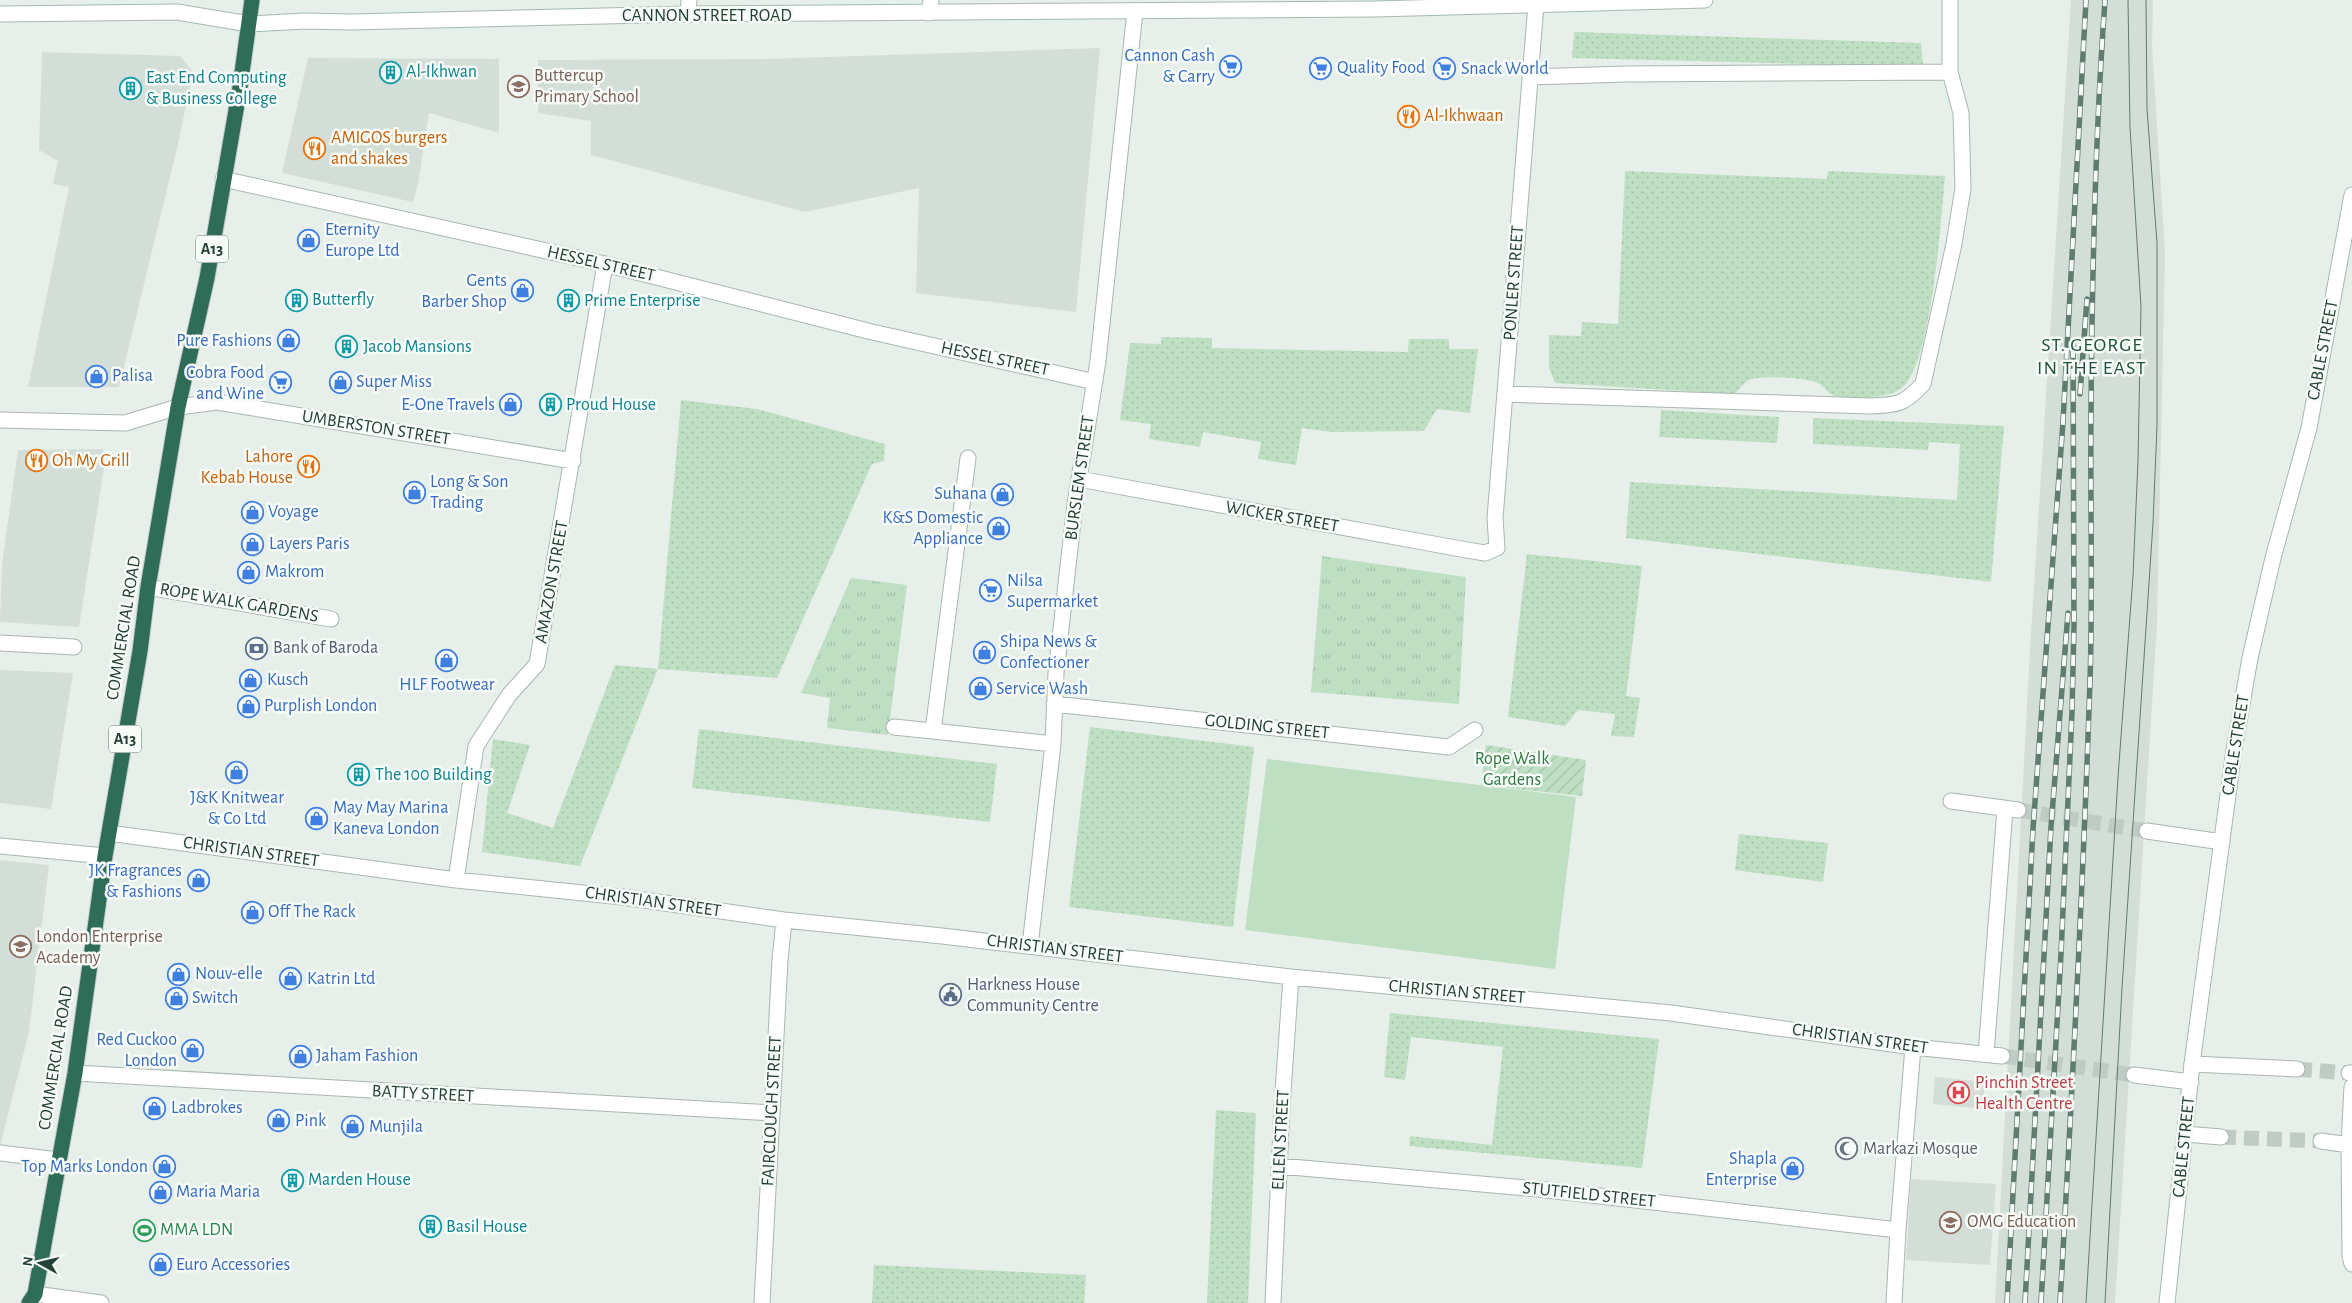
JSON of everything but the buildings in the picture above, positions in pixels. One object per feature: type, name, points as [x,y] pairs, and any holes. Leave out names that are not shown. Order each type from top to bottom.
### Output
[{"type":"highway","name":"COMMERCIAL ROAD","points":[[34,1300],[75,1073],[105,856],[140,651],[148,587],[178,407],[207,278],[240,87],[252,0]]},
{"type":"street","name":"CANNON STREET ROAD","points":[[0,14],[177,12],[248,24],[305,21],[350,22],[689,7],[930,7],[1136,11],[1330,4],[1536,4],[1705,0]]},
{"type":"street","points":[[1505,394],[1871,406],[1893,406],[1909,400],[1923,384],[1954,244],[1963,188],[1962,113],[1950,72],[1950,0]]},
{"type":"street","name":"PONLER STREET","points":[[1485,553],[1497,548],[1495,518],[1536,4]]},
{"type":"street","name":"BURSLEM STREET","points":[[1030,946],[1052,744],[1054,704],[1072,524],[1095,382],[1136,11]]},
{"type":"street","points":[[1530,77],[1625,74],[1950,72]]},
{"type":"street","name":"HESSEL STREET","points":[[223,179],[605,264],[872,332],[1095,382]]},
{"type":"street","name":"CABLE STREET","points":[[2167,1303],[2192,1064],[2234,750],[2250,658],[2273,558],[2309,428],[2352,199]]},
{"type":"street","name":"AMAZON STREET","points":[[456,880],[476,746],[509,694],[537,664],[605,264]]},
{"type":"street","name":"UMBERSTON STREET","points":[[0,420],[125,423],[178,407],[217,402],[573,461]]},
{"type":"street","points":[[933,731],[968,458]]},
{"type":"street","name":"WICKER STREET","points":[[1079,479],[1485,553]]},
{"type":"street","name":"ROPE WALK GARDENS","points":[[148,587],[331,619]]},
{"type":"street","points":[[0,643],[74,648]]},
{"type":"street","name":"GOLDING STREET","points":[[1054,704],[1449,747],[1475,730]]},
{"type":"street","points":[[894,727],[1052,744]]},
{"type":"street","points":[[1951,801],[2011,809],[1986,1054]]},
{"type":"street","points":[[2147,831],[2222,842]]},
{"type":"street","name":"CHRISTIAN STREET","points":[[109,833],[456,880],[622,896],[784,920],[1030,946],[1291,977],[1670,1013],[1913,1047],[2002,1056]]},
{"type":"street","points":[[0,846],[105,856]]},
{"type":"street","name":"FAIRCLOUGH STREET","points":[[762,1303],[784,920]]},
{"type":"street","name":"ELLEN STREET","points":[[1273,1303],[1291,977]]},
{"type":"street","points":[[1894,1303],[1913,1047]]},
{"type":"street","points":[[2192,1064],[2297,1069]]},
{"type":"street","name":"BATTY STREET","points":[[75,1073],[772,1113]]},
{"type":"street","points":[[2134,1075],[2191,1082]]},
{"type":"street","points":[[2351,1078],[2349,1144],[2350,1256],[2352,1264]]},
{"type":"street","points":[[2185,1134],[2221,1137]]},
{"type":"street","points":[[2322,1142],[2349,1144]]},
{"type":"street","points":[[0,1153],[58,1160]]},
{"type":"street","name":"STUTFIELD STREET","points":[[1280,1166],[1538,1189],[1898,1230]]},
{"type":"street","points":[[34,1300],[101,1303]]},
{"type":"shaded area","points":[[2071,0],[2153,0],[2152,45],[2165,253],[2157,623],[2115,1303],[1995,1303],[2030,650]]},
{"type":"shaded area","points":[[1100,48],[1076,312],[916,293],[919,188],[805,212],[591,155],[591,121],[538,113],[538,60],[767,59]]},
{"type":"shaded area","points":[[42,52],[180,56],[193,72],[178,144],[119,387],[28,387],[69,187],[53,184],[58,161],[39,150]]},
{"type":"shaded area","points":[[308,58],[499,59],[499,133],[429,113],[418,184],[413,202],[282,173]]},
{"type":"shaded area","points":[[102,449],[106,455],[79,627],[0,622],[2,564],[18,450]]},
{"type":"shaded area","points":[[0,670],[73,673],[51,809],[0,803]]},
{"type":"shaded area","name":"London Enterprise Academy","points":[[0,860],[49,865],[29,1032],[0,1146]]},
{"type":"shaded area","name":"Pinchin Street Health Centre","points":[[1935,1077],[1985,1082],[1983,1109],[1933,1104]]},
{"type":"shaded area","name":"OMG Education","points":[[1911,1179],[1996,1184],[1990,1265],[1906,1260]]},
{"type":"green space","points":[[1574,32],[1921,43],[1923,67],[1572,58]]},
{"type":"green space","points":[[1625,171],[1827,179],[1828,171],[1945,176],[1938,255],[1928,321],[1921,350],[1912,373],[1902,388],[1896,392],[1880,396],[1851,398],[1833,395],[1818,383],[1793,378],[1752,379],[1747,381],[1734,394],[1555,383],[1549,367],[1549,335],[1581,336],[1582,322],[1618,324]]},
{"type":"green space","points":[[1161,337],[1212,338],[1212,348],[1408,352],[1409,339],[1449,339],[1449,349],[1478,349],[1470,413],[1437,409],[1424,431],[1331,432],[1302,428],[1296,465],[1258,459],[1261,442],[1203,432],[1200,447],[1149,439],[1151,424],[1120,420],[1130,343],[1161,344]]},
{"type":"green space","points":[[681,400],[757,409],[885,444],[884,461],[872,464],[777,678],[658,669]]},
{"type":"green space","points":[[1661,410],[1779,417],[1777,443],[1659,437]]},
{"type":"green space","points":[[1813,418],[2004,426],[1991,582],[1626,538],[1630,482],[1957,500],[1960,444],[1929,442],[1928,450],[1813,444]]},
{"type":"green space","points":[[1527,554],[1642,566],[1626,696],[1640,698],[1634,737],[1611,736],[1615,714],[1578,710],[1565,726],[1508,717]]},
{"type":"green space","points":[[1322,556],[1466,577],[1459,704],[1311,692]]},
{"type":"green space","points":[[851,578],[907,585],[888,735],[827,728],[830,698],[801,693]]},
{"type":"green space","points":[[615,665],[658,669],[580,866],[482,852],[493,739],[530,745],[507,813],[553,828]]},
{"type":"green space","points":[[1090,727],[1254,747],[1233,927],[1069,907]]},
{"type":"green space","points":[[699,729],[997,764],[990,822],[692,788]]},
{"type":"green space","name":"Rope Walk Gardens","points":[[1486,745],[1586,760],[1582,796],[1481,785]]},
{"type":"green space","points":[[1267,759],[1576,797],[1555,969],[1245,930]]},
{"type":"green space","points":[[1739,834],[1828,843],[1823,882],[1735,870]]},
{"type":"green space","points":[[1390,1013],[1659,1039],[1642,1168],[1409,1146],[1410,1136],[1492,1145],[1503,1047],[1411,1037],[1405,1080],[1384,1077]]},
{"type":"green space","points":[[1216,1110],[1256,1113],[1248,1303],[1207,1303]]},
{"type":"green space","points":[[874,1265],[1086,1275],[1084,1303],[872,1303]]},
{"type":"tunnel","points":[[2018,810],[2147,831]]},
{"type":"tunnel","points":[[2002,1056],[2134,1075]]},
{"type":"tunnel","points":[[2297,1069],[2349,1073]]},
{"type":"tunnel","points":[[2221,1137],[2321,1141]]},
{"type":"tram line","points":[[2086,1303],[2118,777],[2133,576],[2138,460],[2141,307],[2130,127],[2128,0]]},
{"type":"tram line","points":[[2105,1303],[2122,988],[2153,523],[2157,426],[2157,243],[2147,109],[2146,0]]},
{"type":"railway","points":[[2007,1303],[2033,829],[2063,422],[2086,0]]},
{"type":"railway","points":[[2060,1303],[2077,992],[2090,681],[2093,258],[2096,154],[2105,0]]},
{"type":"railway","points":[[2080,394],[2087,299]]},
{"type":"railway","points":[[2041,1303],[2061,954],[2072,712],[2074,625],[2073,346]]},
{"type":"railway","points":[[2025,1303],[2051,827],[2068,613]]},
{"type":"place","name":"Cannon Cash & Carry","points":[[1231,66]]},
{"type":"place","name":"Quality Food","points":[[1321,68]]},
{"type":"place","name":"Snack World","points":[[1445,69]]},
{"type":"place","name":"Al-Ikhwan","points":[[390,72]]},
{"type":"place","name":"Buttercup Primary School","points":[[518,86]]},
{"type":"place","name":"East End Computing & Business College","points":[[130,88]]},
{"type":"place","name":"Al-Ikhwaan","points":[[1408,116]]},
{"type":"place","name":"AMIGOS burgers and shakes","points":[[315,148]]},
{"type":"place","name":"Eternity Europe Ltd","points":[[309,240]]},
{"type":"place","name":"Gents Barber Shop","points":[[523,291]]},
{"type":"place","name":"Butterfly","points":[[296,300]]},
{"type":"place","name":"Prime Enterprise","points":[[568,301]]},
{"type":"place","name":"Pure Fashions","points":[[288,341]]},
{"type":"place","name":"Jacob Mansions","points":[[347,347]]},
{"type":"place","name":"Palisa","points":[[96,376]]},
{"type":"place","name":"Super Miss","points":[[340,382]]},
{"type":"place","name":"Cobra Food and Wine","points":[[280,383]]},
{"type":"place","name":"E-One Travels","points":[[511,405]]},
{"type":"place","name":"Proud House","points":[[550,405]]},
{"type":"place","name":"Oh My Grill","points":[[36,461]]},
{"type":"place","name":"Lahore Kebab House","points":[[309,467]]},
{"type":"place","name":"Long & Son Trading","points":[[414,492]]},
{"type":"place","name":"Suhana","points":[[1003,494]]},
{"type":"place","name":"Voyage","points":[[252,512]]},
{"type":"place","name":"K&S Domestic Appliance","points":[[999,528]]},
{"type":"place","name":"Layers Paris","points":[[253,544]]},
{"type":"place","name":"Makrom","points":[[249,572]]},
{"type":"place","name":"Nilsa Supermarket","points":[[991,591]]},
{"type":"place","name":"Bank of Baroda","points":[[257,648]]},
{"type":"place","name":"Shipa News & Confectioner","points":[[984,652]]},
{"type":"place","name":"HLF Footwear","points":[[447,660]]},
{"type":"place","name":"Kusch","points":[[251,680]]},
{"type":"place","name":"Service Wash","points":[[980,689]]},
{"type":"place","name":"Purplish London","points":[[248,706]]},
{"type":"place","name":"J&K Knitwear & Co Ltd","points":[[237,773]]},
{"type":"place","name":"The 100 Building","points":[[359,775]]},
{"type":"place","name":"May May Marina Kaneva London","points":[[317,818]]},
{"type":"place","name":"JK Fragrances & Fashions","points":[[198,881]]},
{"type":"place","name":"Off The Rack","points":[[252,912]]},
{"type":"place","name":"London Enterprise Academy","points":[[20,947]]},
{"type":"place","name":"Nouv-elle","points":[[179,974]]},
{"type":"place","name":"Katrin Ltd","points":[[291,979]]},
{"type":"place","name":"Harkness House Community Centre","points":[[951,995]]},
{"type":"place","name":"Switch","points":[[176,998]]},
{"type":"place","name":"Red Cuckoo London","points":[[193,1050]]},
{"type":"place","name":"Jaham Fashion","points":[[300,1056]]},
{"type":"place","name":"Pinchin Street Health Centre","points":[[1959,1093]]},
{"type":"place","name":"Ladbrokes","points":[[155,1108]]},
{"type":"place","name":"Pink","points":[[279,1121]]},
{"type":"place","name":"Munjila","points":[[353,1127]]},
{"type":"place","name":"Markazi Mosque","points":[[1847,1149]]},
{"type":"place","name":"Top Marks London","points":[[164,1167]]},
{"type":"place","name":"Shapla Enterprise","points":[[1793,1169]]},
{"type":"place","name":"Marden House","points":[[292,1180]]},
{"type":"place","name":"Maria Maria","points":[[160,1192]]},
{"type":"place","name":"OMG Education","points":[[1951,1222]]},
{"type":"place","name":"Basil House","points":[[430,1227]]},
{"type":"place","name":"MMA LDN","points":[[144,1230]]},
{"type":"place","name":"Euro Accessories","points":[[160,1265]]},
{"type":"district","name":"ST. GEORGE IN THE EAST","points":[[2092,356]]}]
